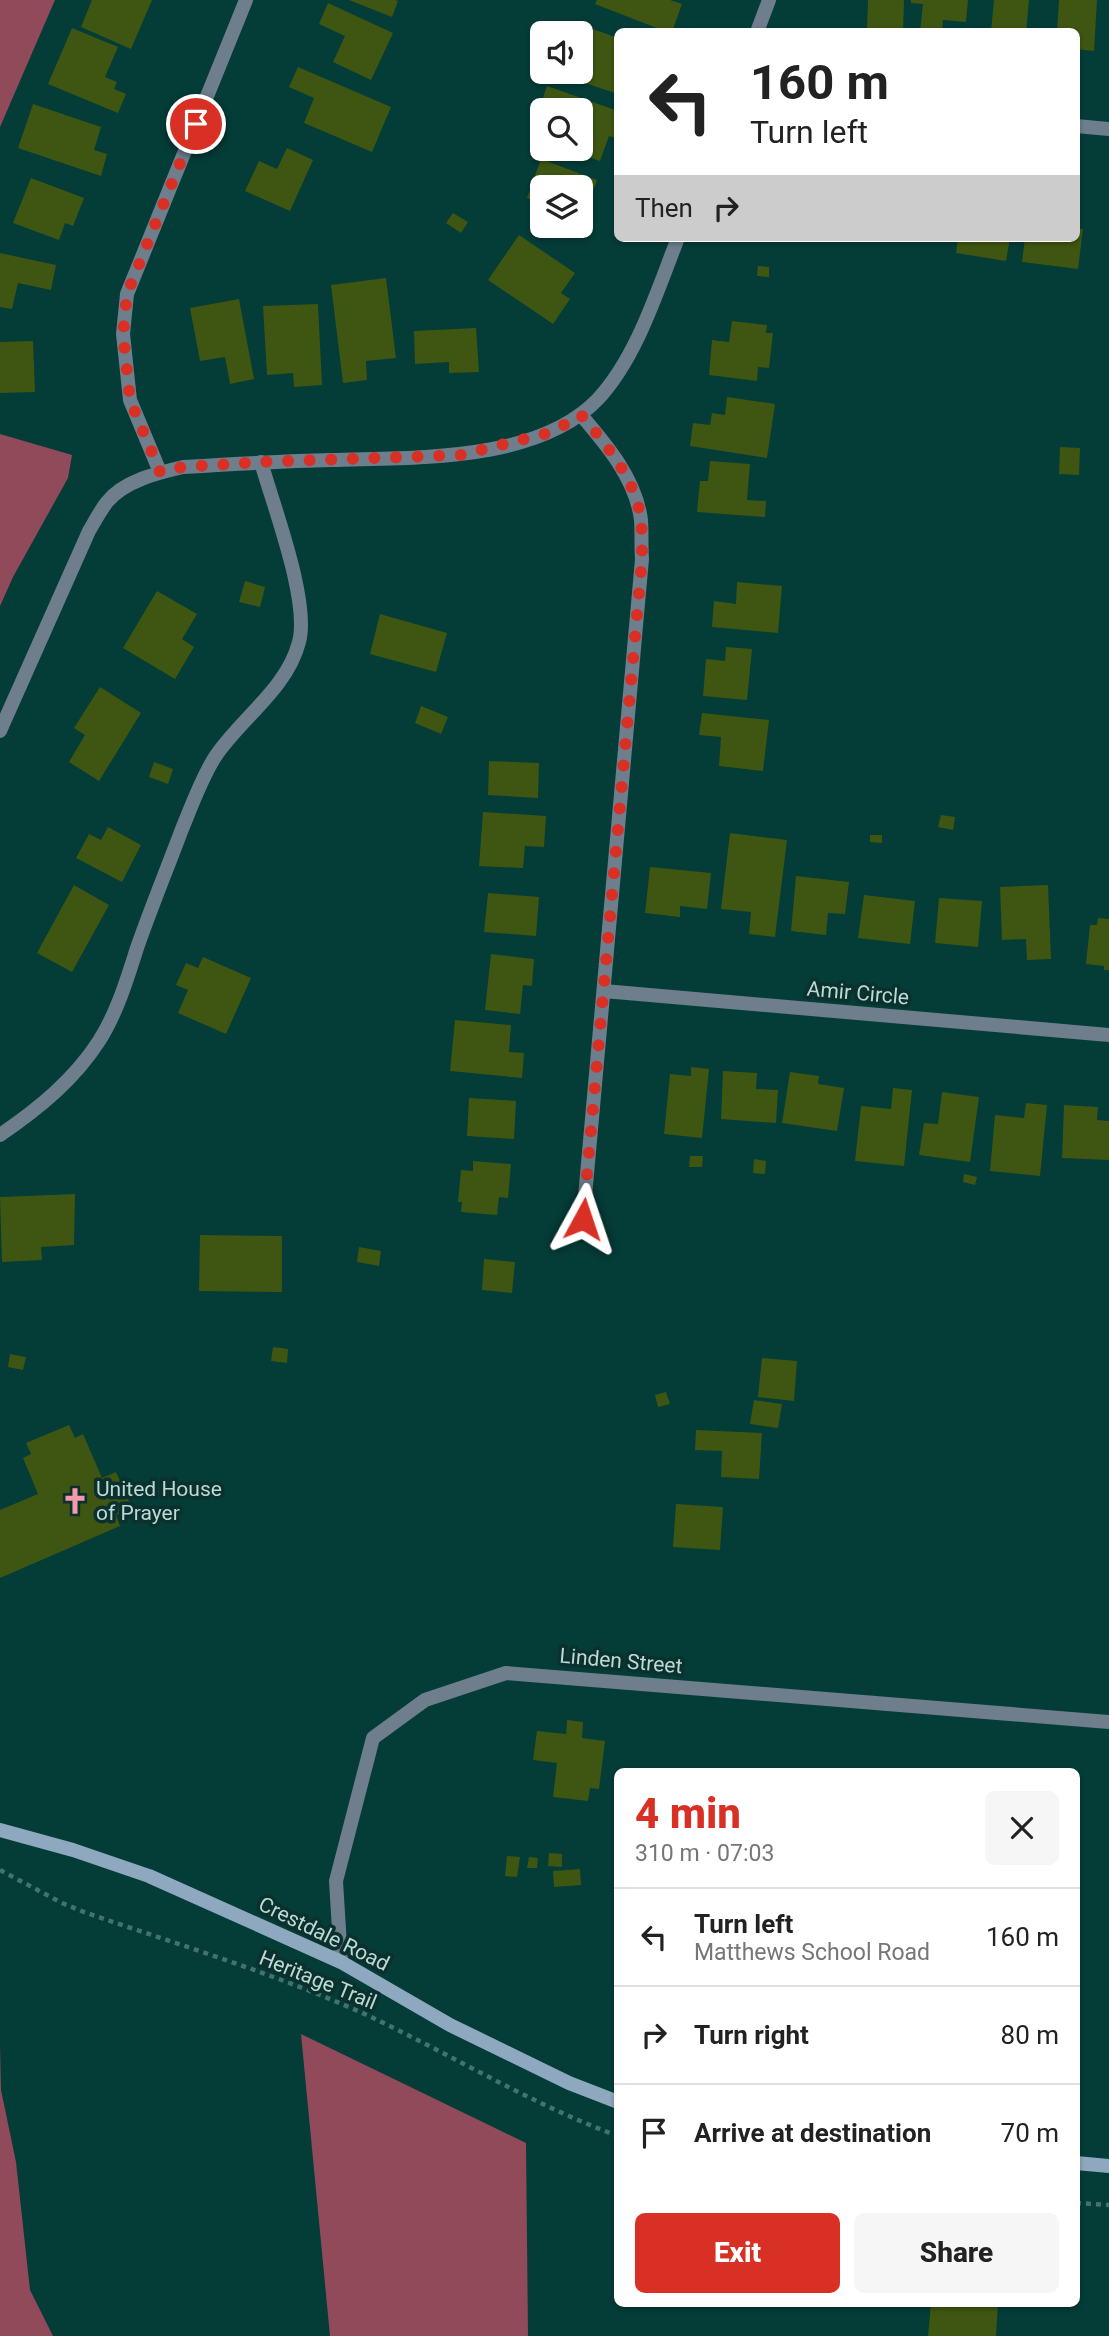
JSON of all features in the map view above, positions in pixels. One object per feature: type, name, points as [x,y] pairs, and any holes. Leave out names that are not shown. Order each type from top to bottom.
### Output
[{"type":"street","points":[[160,472],[130,400],[123,334],[127,294],[246,0]]},
{"type":"street","points":[[758,28],[769,0]]},
{"type":"street","points":[[1080,126],[1109,129]]},
{"type":"street","points":[[0,731],[89,531],[107,502],[119,490],[160,472],[183,467],[461,455],[552,432],[581,415],[599,398],[618,373],[649,312],[676,242]]},
{"type":"street","points":[[581,415],[606,444],[634,494],[641,518],[642,559],[583,1219]]},
{"type":"street","points":[[0,1135],[40,1107],[72,1076],[100,1040],[122,993],[150,909],[200,784],[215,757],[286,671],[299,642],[301,613],[296,586],[261,462]]},
{"type":"street","name":"Amir Circle","points":[[604,991],[1109,1035]]},
{"type":"street","name":"Linden Street","points":[[341,1962],[336,1881],[373,1738],[425,1700],[506,1673],[1109,1722]]},
{"type":"street","name":"Crestdale Road","points":[[0,1830],[73,1850],[149,1876],[341,1962],[450,2025],[569,2083],[614,2100]]},
{"type":"street","points":[[1080,2163],[1109,2166]]},
{"type":"path","name":"Heritage Trail","points":[[0,1870],[84,1912],[316,1993],[370,2017],[517,2092],[614,2134]]},
{"type":"path","points":[[1080,2203],[1109,2205]]},
{"type":"shaded area","points":[[0,0],[55,0],[0,127]]},
{"type":"shaded area","points":[[0,434],[72,455],[68,478],[13,577],[0,606]]},
{"type":"shaded area","points":[[301,2034],[526,2143],[528,2336],[330,2336]]},
{"type":"shaded area","points":[[0,2045],[1,2090],[16,2162],[30,2290],[53,2336],[0,2336]]},
{"type":"building","points":[[92,0],[152,0],[131,49],[81,27]]},
{"type":"building","points":[[349,0],[395,0],[398,1],[392,17]]},
{"type":"building","points":[[597,0],[670,0],[682,4],[673,28],[657,28],[595,4]]},
{"type":"building","points":[[868,0],[904,0],[903,28],[867,28]]},
{"type":"building","points":[[911,0],[968,0],[966,22],[943,20],[942,28],[920,28],[923,4],[911,3]]},
{"type":"building","points":[[994,0],[1029,0],[1026,28],[991,28]]},
{"type":"building","points":[[1059,0],[1097,0],[1094,51],[1080,49],[1080,28],[1057,28]]},
{"type":"building","points":[[328,3],[393,33],[371,80],[333,62],[345,36],[319,24]]},
{"type":"building","points":[[72,28],[118,47],[105,77],[117,82],[114,89],[126,94],[118,113],[48,84]]},
{"type":"building","points":[[593,29],[614,37],[614,93],[588,84],[593,84]]},
{"type":"building","points":[[298,67],[391,107],[372,152],[304,123],[314,98],[289,87]]},
{"type":"building","points":[[547,86],[581,98],[543,98]]},
{"type":"building","points":[[593,102],[614,110],[614,138],[609,136],[600,161],[593,159]]},
{"type":"building","points":[[33,104],[101,127],[94,150],[107,154],[101,176],[18,148]]},
{"type":"building","points":[[287,148],[313,160],[290,211],[245,191],[259,161],[277,169]]},
{"type":"building","points":[[540,161],[546,161],[584,175],[535,175]]},
{"type":"building","points":[[31,178],[84,198],[73,226],[65,223],[59,240],[13,223]]},
{"type":"building","points":[[453,213],[468,222],[461,233],[446,223]]},
{"type":"building","points":[[1080,229],[1083,229],[1078,269],[1022,262],[1024,242],[1080,242]]},
{"type":"building","points":[[519,235],[575,273],[561,293],[570,299],[553,324],[488,280]]},
{"type":"building","points":[[957,242],[1009,242],[1006,261],[956,253]]},
{"type":"building","points":[[0,253],[56,265],[51,290],[18,283],[12,309],[0,307]]},
{"type":"building","points":[[758,266],[769,267],[769,277],[757,276]]},
{"type":"building","points":[[386,278],[396,358],[366,361],[367,380],[343,383],[331,285]]},
{"type":"building","points":[[239,299],[254,379],[230,384],[225,357],[200,361],[190,308]]},
{"type":"building","points":[[318,304],[322,385],[294,387],[293,373],[267,375],[263,306]]},
{"type":"building","points":[[732,321],[767,325],[766,333],[773,333],[769,368],[758,367],[757,381],[709,375],[712,340],[729,342]]},
{"type":"building","points":[[476,328],[479,372],[449,373],[449,362],[415,364],[414,331]]},
{"type":"building","points":[[33,341],[35,392],[0,393],[0,342]]},
{"type":"building","points":[[727,397],[775,404],[767,458],[690,446],[693,423],[710,425],[712,413],[725,415]]},
{"type":"building","points":[[1060,447],[1080,448],[1079,475],[1059,474]]},
{"type":"building","points":[[710,461],[750,464],[747,500],[766,501],[765,517],[697,512],[700,481],[708,481]]},
{"type":"building","points":[[245,581],[265,587],[260,607],[239,602]]},
{"type":"building","points":[[737,582],[782,586],[778,633],[712,627],[714,601],[736,604]]},
{"type":"building","points":[[157,591],[197,614],[182,639],[194,647],[175,679],[123,648]]},
{"type":"building","points":[[380,614],[447,633],[436,672],[370,654]]},
{"type":"building","points":[[726,647],[752,649],[747,700],[703,696],[706,659],[725,661]]},
{"type":"building","points":[[100,687],[141,713],[99,781],[69,762],[85,735],[74,728]]},
{"type":"building","points":[[421,706],[448,717],[441,734],[415,723]]},
{"type":"building","points":[[702,713],[769,720],[763,771],[719,766],[721,737],[699,735]]},
{"type":"building","points":[[489,761],[539,763],[538,798],[488,795]]},
{"type":"building","points":[[154,762],[173,769],[168,784],[149,777]]},
{"type":"building","points":[[483,812],[546,816],[544,847],[525,846],[523,868],[479,866]]},
{"type":"building","points":[[941,815],[955,817],[953,830],[938,827]]},
{"type":"building","points":[[108,827],[141,845],[122,882],[76,858],[89,834],[101,840]]},
{"type":"building","points":[[730,833],[787,840],[775,937],[749,934],[751,912],[721,909]]},
{"type":"building","points":[[870,835],[882,835],[882,843],[870,842]]},
{"type":"building","points":[[650,867],[711,873],[707,909],[680,906],[680,917],[645,913]]},
{"type":"building","points":[[796,876],[849,882],[845,914],[828,913],[826,935],[791,931]]},
{"type":"building","points":[[74,885],[109,905],[72,972],[37,953]]},
{"type":"building","points":[[1048,885],[1051,959],[1027,960],[1026,939],[1002,940],[1000,887]]},
{"type":"building","points":[[488,893],[539,897],[536,936],[484,932]]},
{"type":"building","points":[[864,895],[915,901],[910,944],[858,938]]},
{"type":"building","points":[[939,898],[982,901],[978,947],[935,943]]},
{"type":"building","points":[[1098,918],[1109,919],[1109,970],[1104,970],[1104,966],[1086,964],[1090,925],[1097,925]]},
{"type":"building","points":[[491,954],[534,959],[532,986],[523,985],[520,1014],[485,1010]]},
{"type":"building","points":[[203,957],[251,978],[226,1034],[178,1013],[188,990],[176,985],[186,963],[198,968]]},
{"type":"building","points":[[455,1020],[511,1025],[509,1052],[524,1053],[522,1078],[450,1071]]},
{"type":"building","points":[[691,1067],[709,1069],[702,1138],[664,1134],[670,1074],[691,1076]]},
{"type":"building","points":[[723,1071],[757,1073],[756,1089],[778,1090],[776,1123],[721,1119]]},
{"type":"building","points":[[790,1072],[819,1076],[818,1084],[844,1088],[837,1131],[782,1123]]},
{"type":"building","points":[[893,1088],[912,1090],[904,1166],[855,1161],[861,1106],[891,1109]]},
{"type":"building","points":[[942,1092],[979,1097],[970,1162],[919,1155],[924,1123],[938,1124]]},
{"type":"building","points":[[469,1098],[516,1101],[514,1139],[467,1136]]},
{"type":"building","points":[[1026,1103],[1047,1105],[1040,1176],[990,1171],[995,1115],[1024,1118]]},
{"type":"building","points":[[1064,1105],[1098,1107],[1097,1120],[1109,1121],[1109,1160],[1062,1158]]},
{"type":"building","points":[[690,1156],[703,1156],[702,1167],[689,1167]]},
{"type":"building","points":[[754,1159],[766,1161],[765,1174],[753,1173]]},
{"type":"building","points":[[473,1161],[511,1164],[508,1198],[499,1197],[497,1215],[461,1212],[462,1202],[458,1202],[461,1170],[473,1171]]},
{"type":"building","points":[[964,1174],[977,1177],[975,1185],[963,1182]]},
{"type":"building","points":[[75,1194],[74,1245],[41,1247],[42,1260],[2,1262],[0,1197]]},
{"type":"building","points":[[200,1235],[282,1236],[282,1292],[199,1291]]},
{"type":"building","points":[[359,1247],[381,1251],[379,1266],[357,1262]]},
{"type":"building","points":[[484,1259],[515,1262],[512,1293],[482,1290]]},
{"type":"building","points":[[273,1347],[288,1349],[287,1363],[271,1361]]},
{"type":"building","points":[[10,1354],[26,1357],[23,1370],[8,1367]]},
{"type":"building","points":[[762,1358],[797,1361],[794,1401],[758,1397]]},
{"type":"building","points":[[666,1392],[670,1404],[658,1407],[655,1395]]},
{"type":"building","points":[[754,1400],[782,1404],[778,1428],[750,1424]]},
{"type":"building","name":"United House of Prayer","points":[[69,1425],[75,1438],[83,1434],[102,1478],[116,1472],[132,1508],[116,1515],[120,1526],[0,1578],[0,1510],[38,1494],[23,1458],[31,1454],[26,1443]]},
{"type":"building","points":[[696,1430],[762,1433],[759,1479],[721,1477],[722,1451],[695,1450]]},
{"type":"building","points":[[676,1504],[723,1507],[720,1550],[673,1547]]},
{"type":"building","points":[[567,1720],[583,1722],[582,1738],[605,1741],[599,1789],[590,1788],[588,1801],[553,1797],[557,1763],[533,1760],[537,1731],[566,1734]]},
{"type":"building","points":[[549,1853],[562,1854],[562,1867],[548,1866]]},
{"type":"building","points":[[507,1856],[520,1857],[517,1877],[505,1876]]},
{"type":"building","points":[[529,1857],[538,1858],[537,1868],[527,1868]]},
{"type":"building","points":[[580,1869],[581,1885],[554,1887],[553,1871]]},
{"type":"building","points":[[931,2307],[998,2307],[996,2336],[928,2336]]},
{"type":"place","name":"United House of Prayer","points":[[75,1501]]},
{"type":"route","points":[[196,124],[127,294],[123,334],[130,400],[160,472],[183,467],[261,462],[461,455],[552,432],[581,415],[606,444],[634,494],[641,518],[642,559],[583,1219]]}]
